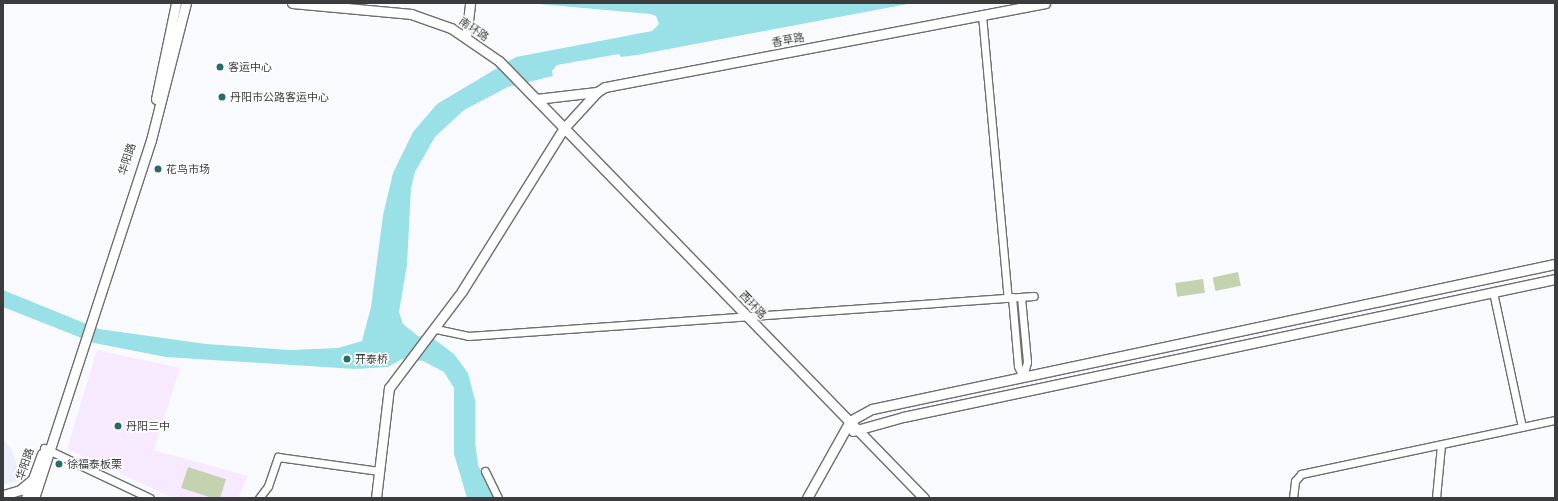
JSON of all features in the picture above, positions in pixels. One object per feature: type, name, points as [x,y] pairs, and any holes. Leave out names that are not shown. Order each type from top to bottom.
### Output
[{"type":"main road","name":"华阳路","points":[[34,498],[47,449],[82,348],[149,130],[176,3]]},
{"type":"main road","points":[[91,319],[151,140],[186,3]]},
{"type":"main road","name":"南环路","points":[[292,3],[411,14],[451,28],[499,61],[536,99]]},
{"type":"main road","name":"香草路","points":[[536,99],[597,92],[605,87],[1045,3]]},
{"type":"main road","points":[[466,37],[470,4]]},
{"type":"main road","points":[[376,498],[390,388],[436,329],[564,128],[597,92]]},
{"type":"main road","points":[[536,99],[564,128]]},
{"type":"main road","name":"西环路","points":[[564,128],[924,498]]},
{"type":"main road","points":[[808,498],[850,421],[872,409],[1555,264]]},
{"type":"main road","points":[[841,436],[858,429],[903,416],[1555,280]]},
{"type":"main road","points":[[1023,377],[1025,391]]},
{"type":"main road","name":"华阳路","points":[[26,498],[47,449]]},
{"type":"main road","points":[[3,495],[20,490],[33,479]]},
{"type":"street","points":[[982,15],[1010,297],[1018,366],[1023,377]]},
{"type":"street","points":[[1493,292],[1522,427]]},
{"type":"street","points":[[436,329],[468,336],[746,315],[1034,296]]},
{"type":"street","points":[[1021,297],[1027,362],[1023,377]]},
{"type":"street","points":[[1293,498],[1295,481],[1301,474],[1555,420]]},
{"type":"street","points":[[1436,498],[1442,445]]},
{"type":"street","points":[[47,449],[150,498]]},
{"type":"street","points":[[258,498],[268,486],[278,457],[379,471]]},
{"type":"street","points":[[485,471],[498,498]]},
{"type":"shaded area","name":"丹阳三中","points":[[97,350],[180,368],[154,450],[248,476],[238,498],[173,498],[67,449]]},
{"type":"shaded area","points":[[3,439],[12,450],[22,480],[3,485]]},
{"type":"green space","points":[[1238,272],[1241,286],[1215,291],[1213,277]]},
{"type":"green space","points":[[1203,279],[1205,293],[1177,297],[1175,283]]},
{"type":"green space","points":[[188,467],[226,479],[220,498],[212,498],[181,488]]},
{"type":"water","points":[[528,3],[913,3],[637,55],[621,57],[619,54],[557,65],[552,71],[553,76],[508,87],[464,110],[435,137],[415,172],[411,188],[407,265],[399,312],[403,324],[418,336],[434,339],[454,354],[468,373],[475,400],[475,442],[478,465],[494,498],[467,498],[454,454],[454,388],[444,372],[423,361],[402,359],[388,367],[355,369],[166,357],[94,343],[3,307],[3,290],[99,329],[206,344],[290,350],[338,348],[362,341],[371,307],[383,215],[393,173],[413,132],[437,104],[516,57],[652,31],[659,24],[656,16],[650,14]]},
{"type":"place","name":"客运中心","points":[[220,67]]},
{"type":"place","name":"丹阳市公路客运中心","points":[[222,97]]},
{"type":"place","name":"花鸟市场","points":[[158,169]]},
{"type":"place","name":"开泰桥","points":[[347,359]]},
{"type":"place","name":"丹阳三中","points":[[118,426]]},
{"type":"place","name":"徐福泰板栗","points":[[59,464]]}]
